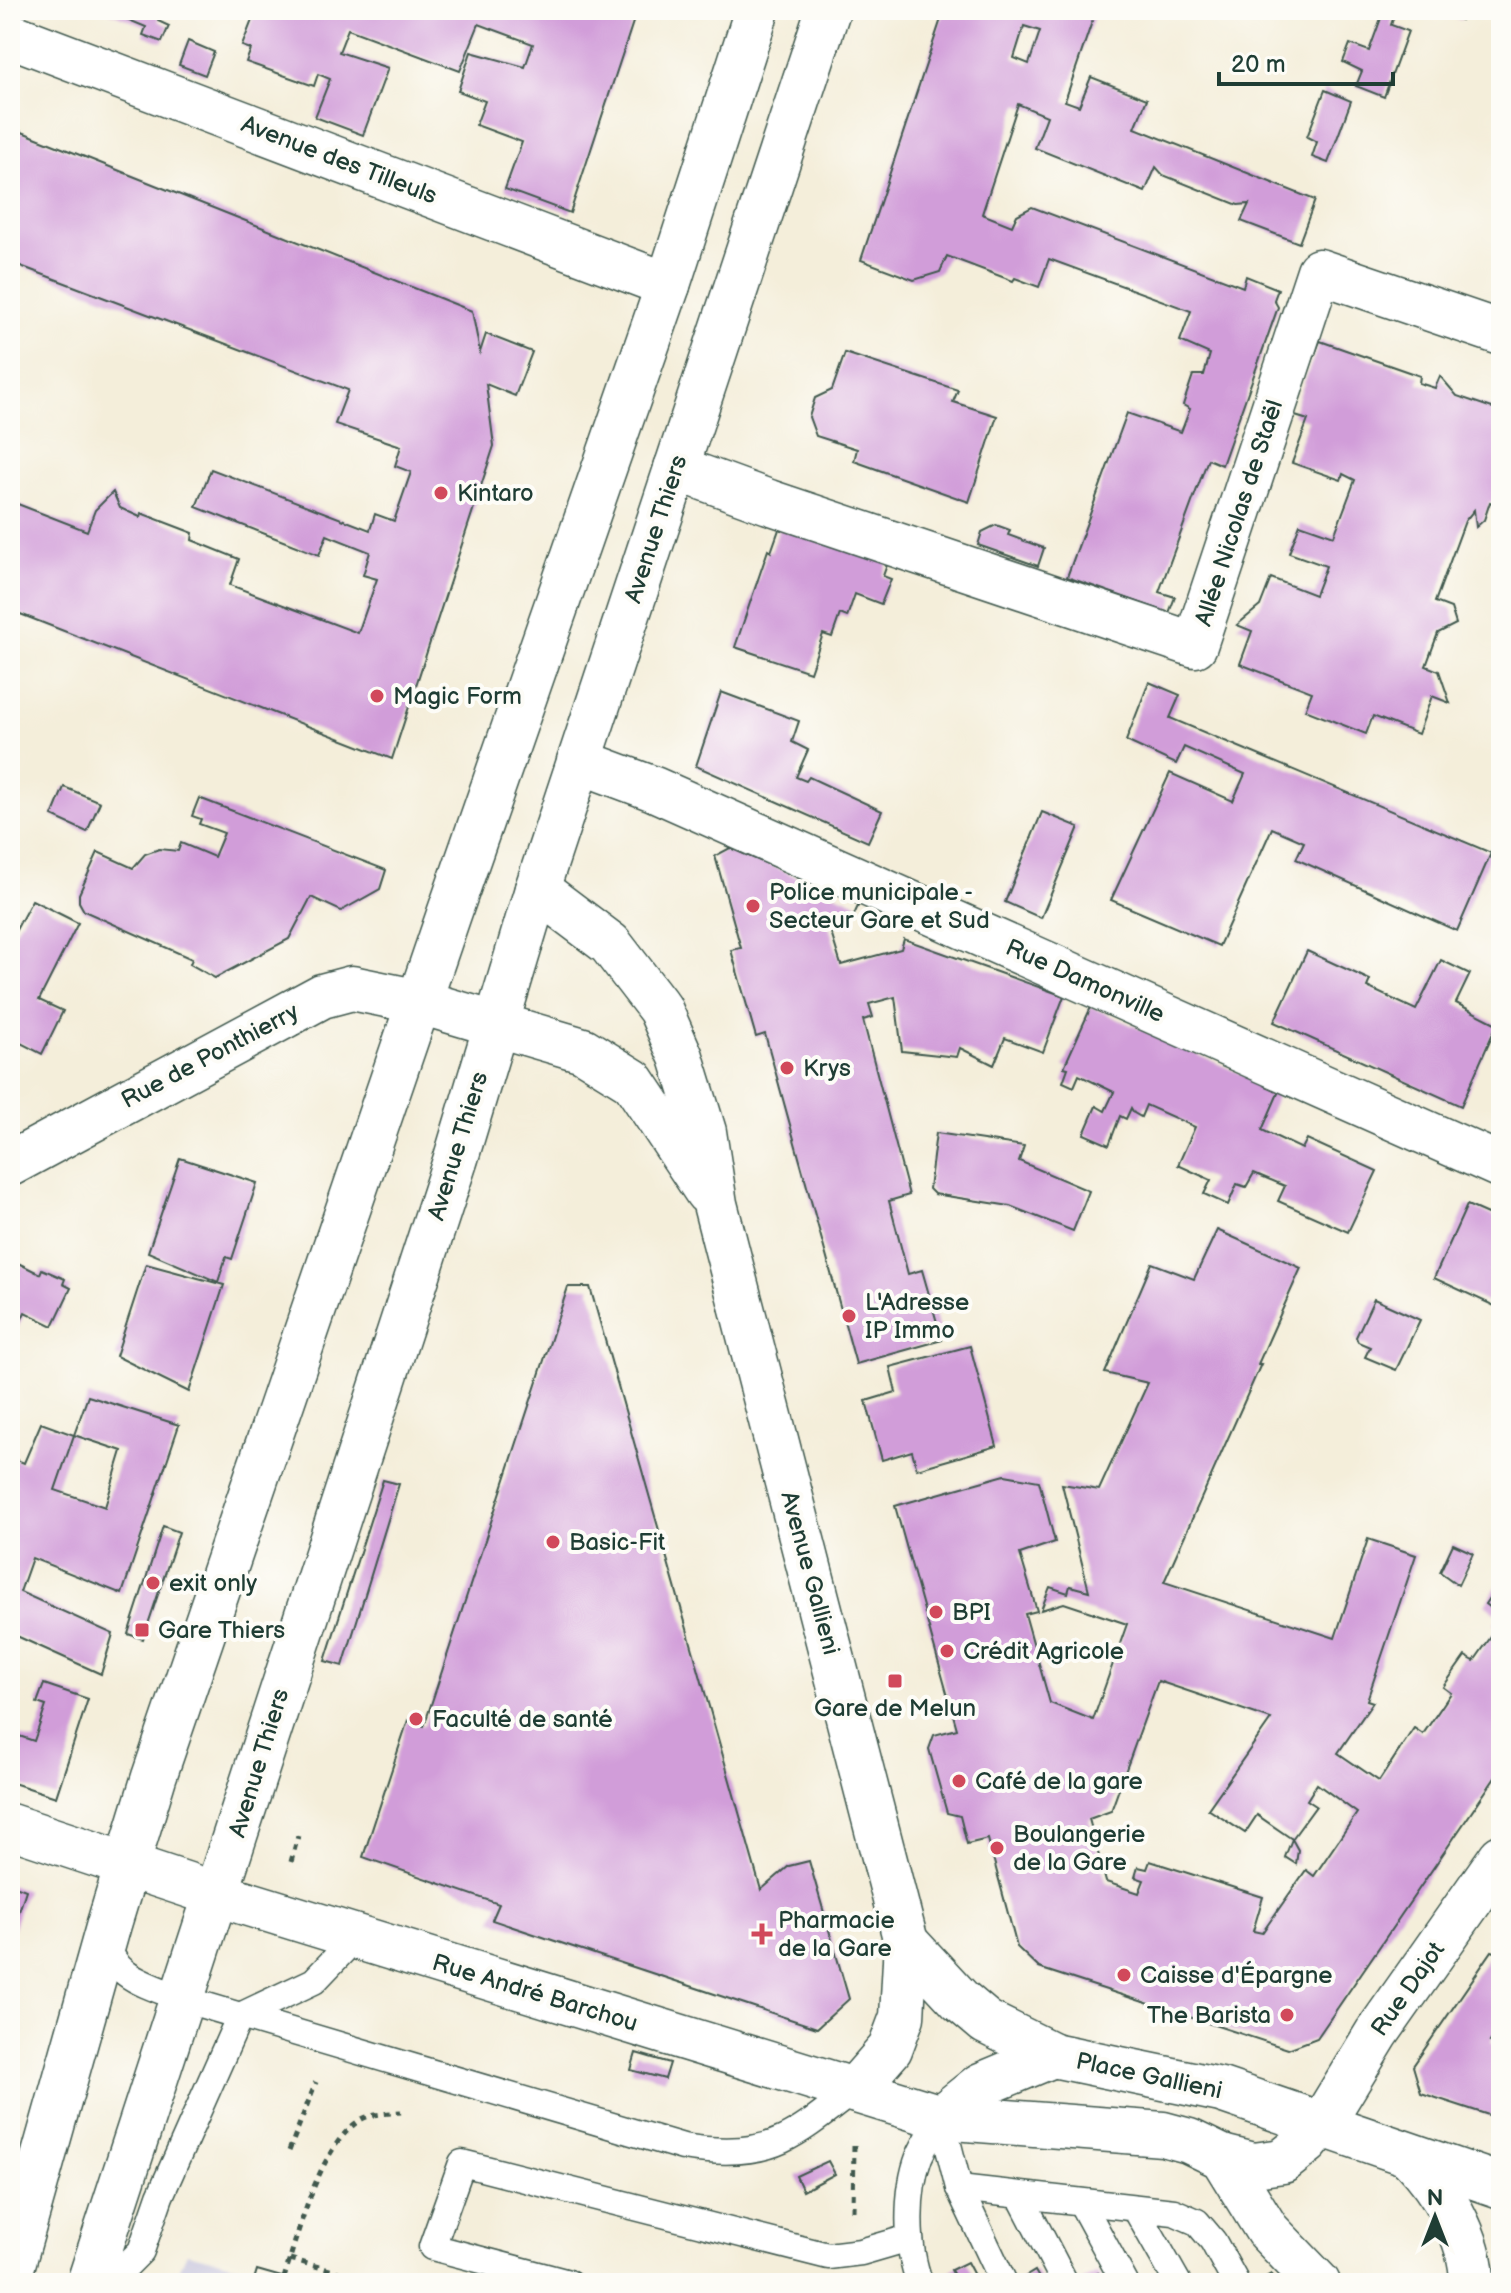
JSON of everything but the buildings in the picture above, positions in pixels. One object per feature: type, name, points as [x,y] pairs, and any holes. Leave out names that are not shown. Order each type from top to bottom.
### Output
[{"type":"street","points":[[10,2275],[154,1777],[668,285],[757,10]]},
{"type":"street","name":"Avenue Thiers","points":[[89,2283],[456,1158],[537,889],[828,10]]},
{"type":"street","name":"Avenue des Tilleuls","points":[[10,35],[668,285]]},
{"type":"street","name":"Allée Nicolas de Staël","points":[[676,468],[1195,645],[1319,271],[1501,333]]},
{"type":"street","name":"Rue Damonville","points":[[579,761],[654,789],[1501,1166]]},
{"type":"street","name":"Avenue Gallieni","points":[[537,889],[610,944],[660,1009],[681,1057],[704,1132],[715,1204],[906,1942],[902,2017],[890,2049],[854,2090]]},
{"type":"street","name":"Rue de Ponthierry","points":[[10,1164],[322,996],[352,988],[420,1002]]},
{"type":"street","name":"Avenue Gallieni","points":[[420,1002],[583,1050],[633,1081],[715,1204]]},
{"type":"street","points":[[633,1081],[660,1009]]},
{"type":"street","name":"Rue André Barchou","points":[[10,1826],[217,1894],[854,2090]]},
{"type":"street","name":"Rue Dajot","points":[[1321,2125],[1377,2033],[1501,1857]]},
{"type":"street","name":"Avenue Gallieni","points":[[906,1942],[960,2000],[986,2022],[1053,2055]]},
{"type":"street","name":"Place Gallieni","points":[[941,2117],[981,2085],[1053,2055],[1221,2090],[1501,2186]]},
{"type":"street","points":[[854,2090],[941,2117],[1163,2134],[1189,2141],[1222,2157],[1254,2165],[1283,2161],[1307,2142],[1321,2125]]},
{"type":"street","points":[[1410,2156],[1430,2176],[1458,2226],[1472,2271],[1472,2283]]},
{"type":"street","points":[[1222,2157],[1267,2230],[1318,2283]]},
{"type":"lane","points":[[109,1924],[110,1954],[122,1972],[183,1999],[683,2147],[708,2151],[755,2147],[780,2141],[854,2090]]},
{"type":"lane","points":[[109,2283],[141,2251],[160,2196],[240,2016],[314,1981],[356,1937]]},
{"type":"lane","points":[[941,2117],[959,2188],[1004,2283]]},
{"type":"lane","name":"Place Gallieni","points":[[920,2283],[913,2267],[909,2214],[918,2159],[941,2117]]},
{"type":"lane","points":[[569,2283],[432,2247],[462,2163],[828,2256],[861,2252],[909,2238]]},
{"type":"lane","points":[[959,2188],[1174,2212],[1197,2222],[1213,2241],[1236,2283]]},
{"type":"lane","points":[[1020,2196],[1065,2283]]},
{"type":"lane","points":[[1081,2202],[1125,2283]]},
{"type":"lane","points":[[1136,2209],[1178,2283]]},
{"type":"path","points":[[289,2151],[319,2073]]},
{"type":"path","points":[[854,2090],[853,2214],[861,2252]]},
{"type":"path","points":[[284,2278],[320,2170],[344,2135],[365,2118],[397,2112]]},
{"type":"path","points":[[290,2259],[377,2283]]},
{"type":"shaded area","points":[[187,2253],[257,2270],[302,2283],[173,2283]]},
{"type":"place","name":"Kintaro","points":[[441,493]]},
{"type":"place","name":"Magic Form","points":[[377,696]]},
{"type":"place","name":"Police municipale - Secteur Gare et Sud","points":[[753,906]]},
{"type":"place","name":"Krys","points":[[787,1068]]},
{"type":"place","name":"L'Adresse IP Immo","points":[[849,1316]]},
{"type":"place","name":"Basic-Fit","points":[[553,1542]]},
{"type":"place","name":"exit only","points":[[153,1583]]},
{"type":"place","name":"BPI","points":[[936,1612]]},
{"type":"place","name":"Gare Thiers","points":[[142,1630]]},
{"type":"place","name":"Crédit Agricole","points":[[947,1651]]},
{"type":"place","name":"Gare de Melun","points":[[895,1681]]},
{"type":"place","name":"Faculté de santé","points":[[416,1719]]},
{"type":"place","name":"Café de la gare","points":[[959,1781]]},
{"type":"place","name":"Boulangerie de la Gare","points":[[997,1848]]},
{"type":"place","name":"Pharmacie de la Gare","points":[[762,1934]]},
{"type":"place","name":"Caisse d'Épargne","points":[[1124,1975]]},
{"type":"place","name":"The Barista","points":[[1287,2015]]}]
